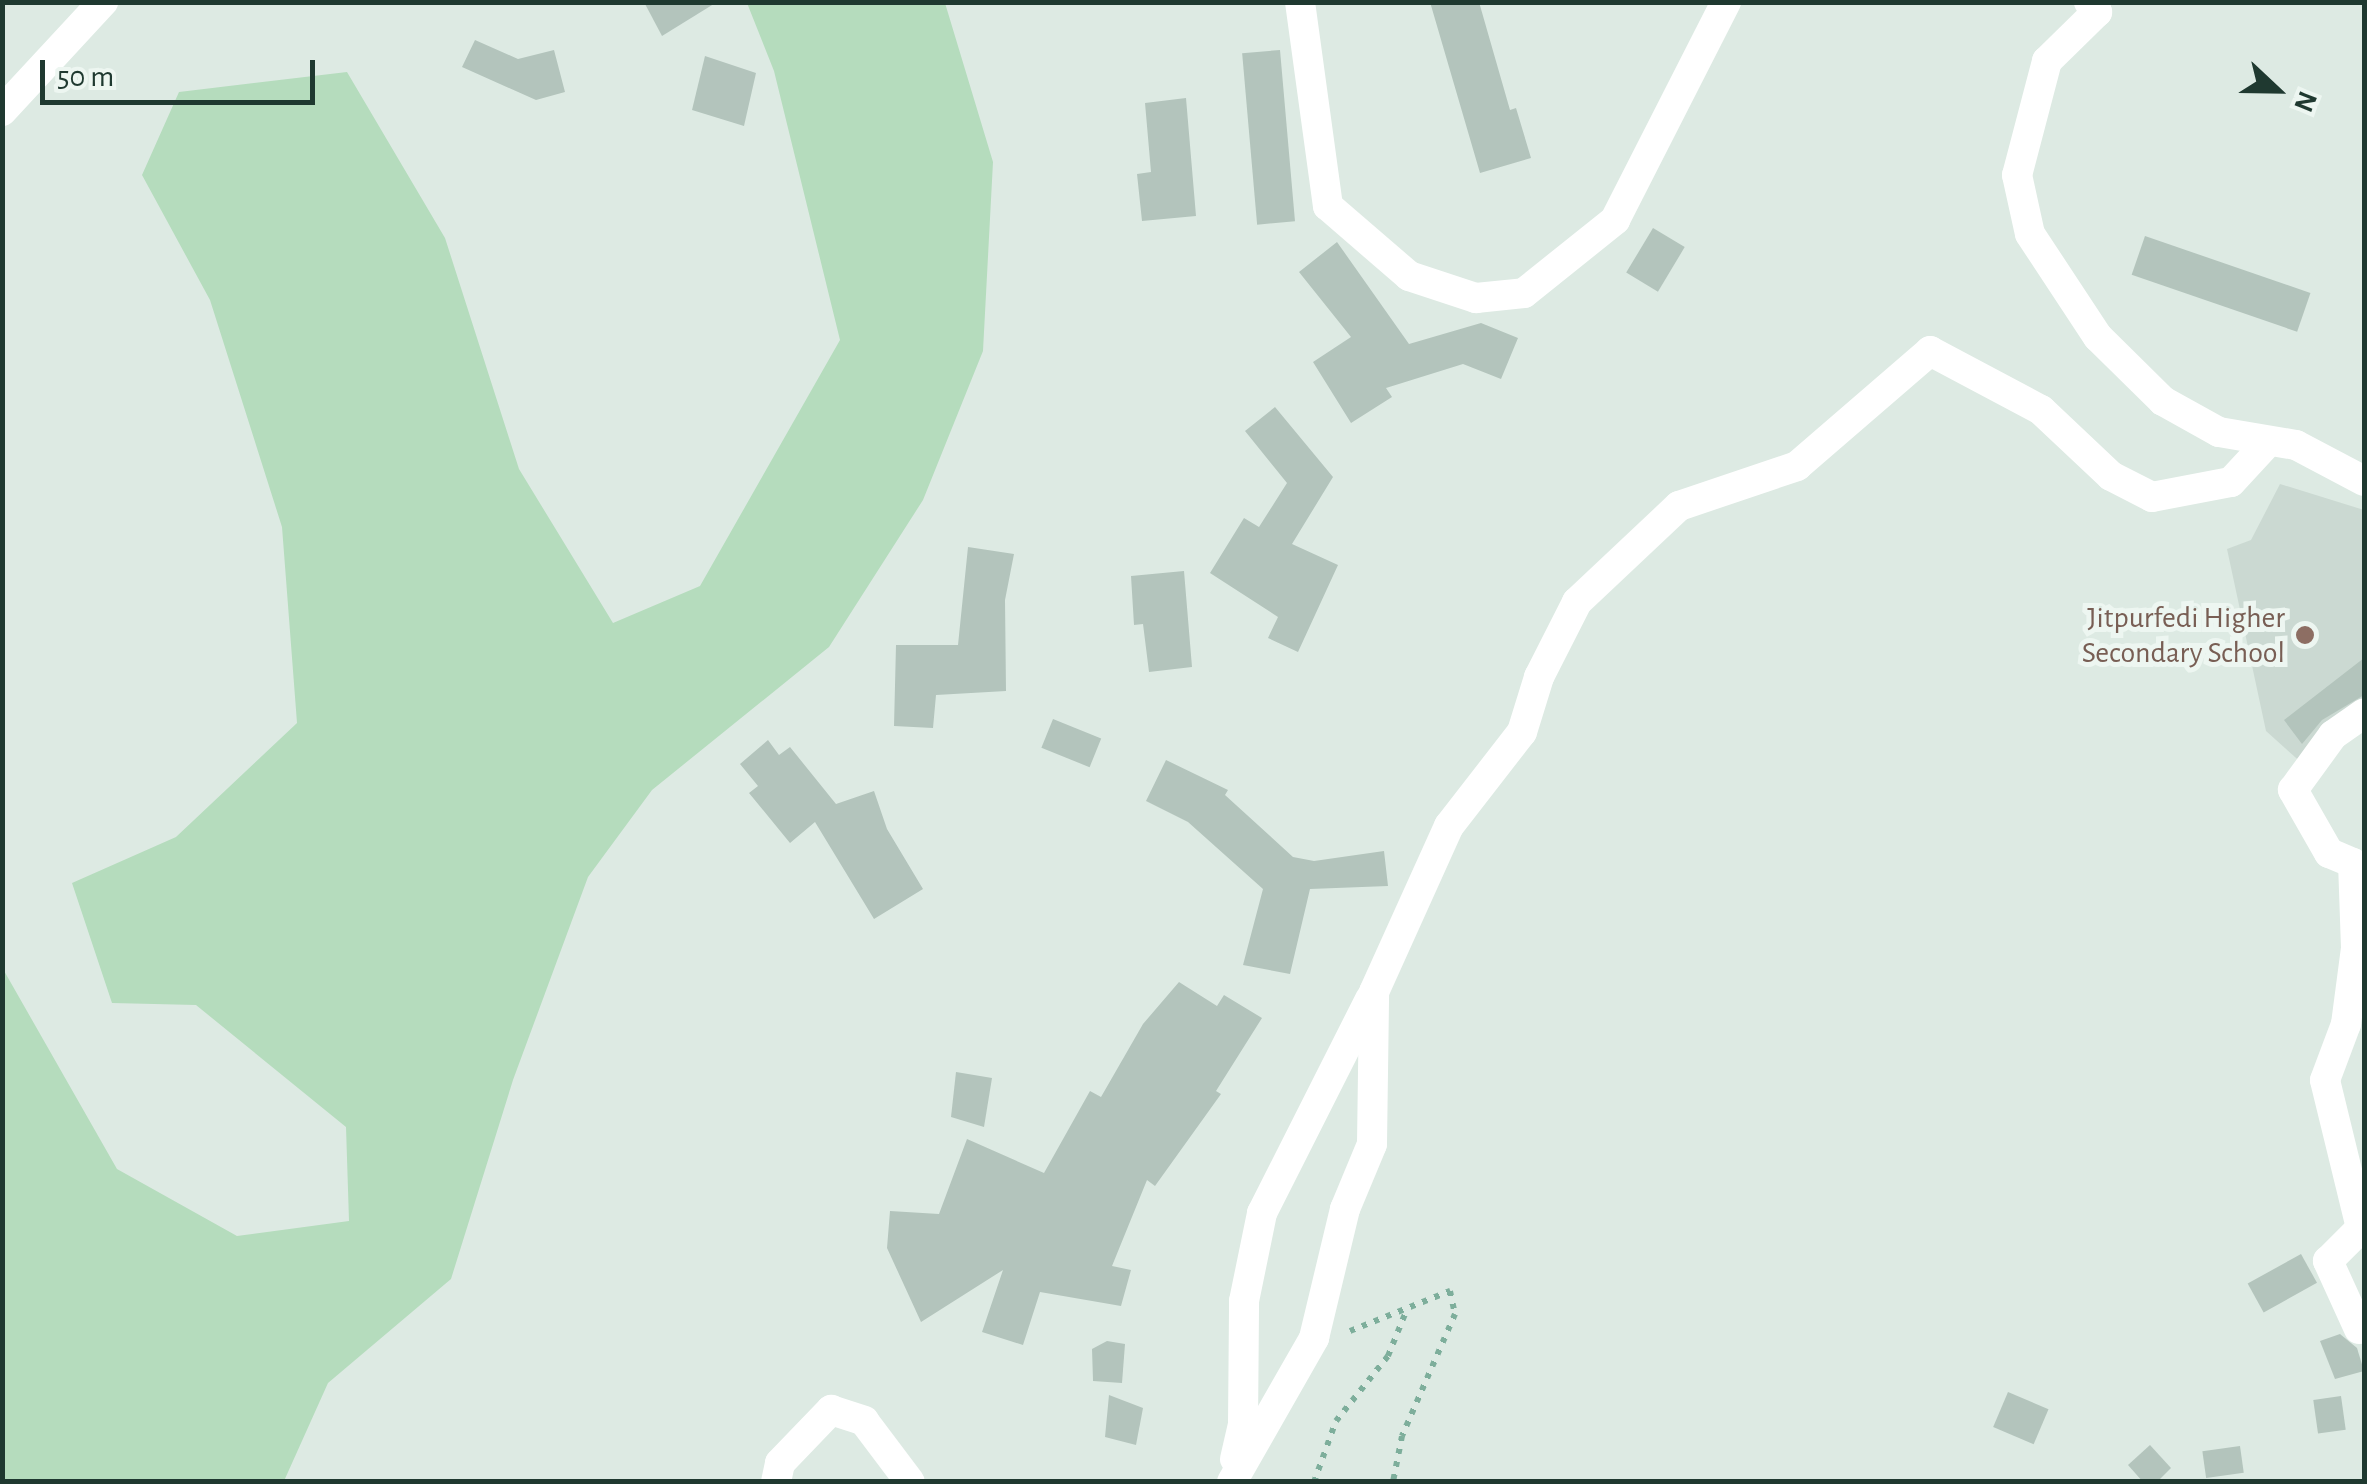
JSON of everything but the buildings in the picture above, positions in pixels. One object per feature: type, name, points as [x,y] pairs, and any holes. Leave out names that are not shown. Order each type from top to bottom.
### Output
[{"type":"street","points":[[2,111],[103,2]]},
{"type":"street","points":[[1300,2],[1328,206],[1409,276],[1476,298],[1524,292],[1615,220],[1726,2]]},
{"type":"street","points":[[2089,2],[2097,12],[2047,62],[2017,176],[2030,234],[2098,337],[2164,401],[2219,432],[2325,456],[2364,481]]},
{"type":"street","points":[[1231,1482],[1243,1424],[1244,1302],[1262,1213],[1374,992],[1449,826],[1522,732],[1539,677],[1578,602],[1679,506],[1798,466],[1930,351],[2040,410],[2112,476],[2152,496],[2231,482],[2268,442]]},
{"type":"street","points":[[2359,1329],[2328,1261],[2360,1228],[2325,1080],[2346,1024],[2356,948],[2353,863],[2329,853],[2293,790],[2333,735],[2364,713]]},
{"type":"street","points":[[1231,1482],[1314,1338],[1345,1209],[1372,1144],[1374,992]]},
{"type":"street","points":[[776,1482],[780,1463],[831,1410],[864,1421],[910,1482]]},
{"type":"path","points":[[1314,1338],[1406,1313],[1450,1291],[1455,1314],[1402,1436],[1393,1482]]},
{"type":"path","points":[[1314,1482],[1336,1421],[1388,1356],[1406,1313]]},
{"type":"shaded area","name":"Jitpurfedi Higher Secondary School","points":[[2280,484],[2364,510],[2364,720],[2304,765],[2266,731],[2227,549],[2251,540]]},
{"type":"green space","points":[[747,3],[945,3],[993,162],[983,351],[923,500],[829,647],[652,790],[588,877],[513,1080],[451,1279],[328,1383],[284,1481],[3,1481],[3,969],[117,1169],[237,1236],[349,1221],[346,1127],[196,1005],[112,1003],[72,883],[176,837],[297,723],[282,527],[210,300],[142,175],[179,92],[347,72],[445,238],[519,469],[613,623],[700,586],[840,340],[774,71]]},
{"type":"place","name":"Jitpurfedi Higher Secondary School","points":[[2305,635]]}]
